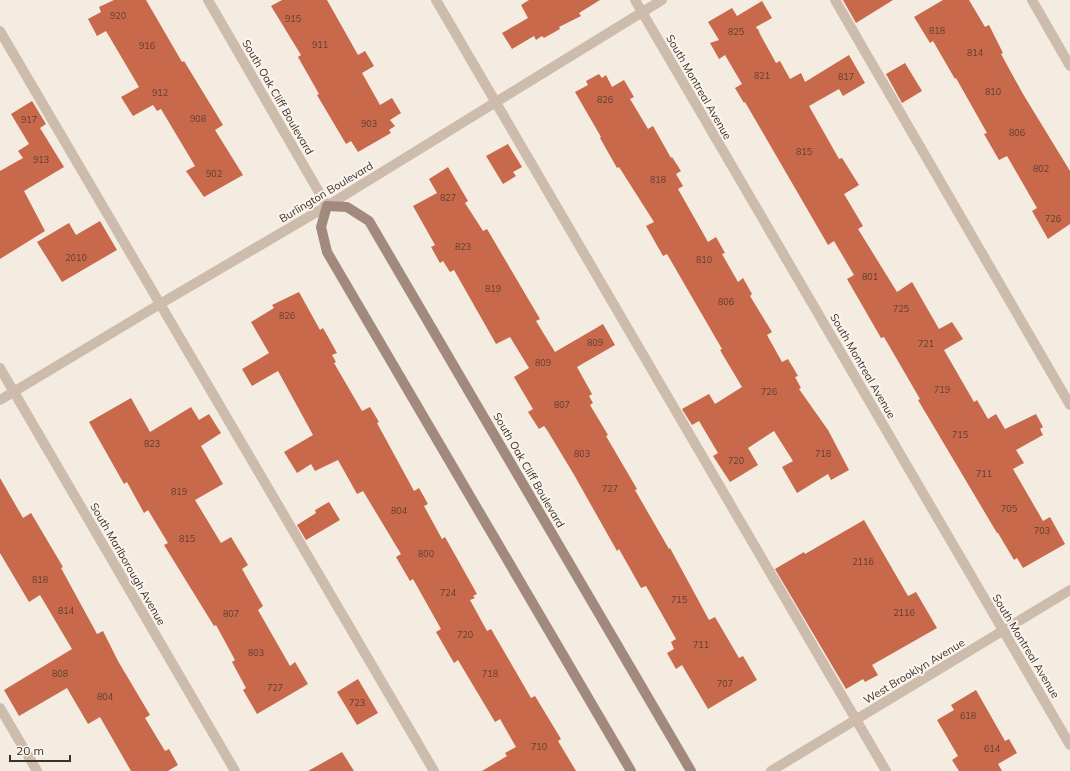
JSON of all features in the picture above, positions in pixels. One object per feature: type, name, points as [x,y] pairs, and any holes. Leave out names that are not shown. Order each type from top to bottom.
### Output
[{"type":"street","name":"South Oak Cliff Boulevard","points":[[208,0],[327,206],[347,207],[369,221],[691,771]]},
{"type":"street","points":[[436,0],[886,771]]},
{"type":"street","name":"South Montreal Avenue","points":[[635,0],[1070,744]]},
{"type":"street","name":"Burlington Boulevard","points":[[0,400],[327,206],[662,0]]},
{"type":"street","points":[[835,0],[1070,405]]},
{"type":"street","points":[[1032,0],[1070,66]]},
{"type":"street","points":[[0,31],[434,771]]},
{"type":"street","points":[[327,206],[321,227],[327,252],[631,771]]},
{"type":"street","name":"South Marlborough Avenue","points":[[0,368],[234,771]]},
{"type":"street","name":"West Brooklyn Avenue","points":[[771,771],[1070,590]]},
{"type":"street","points":[[0,708],[37,771]]},
{"type":"building","points":[[114,0],[146,0],[182,62],[184,61],[223,125],[215,130],[243,175],[204,197],[186,171],[195,166],[161,109],[157,111],[153,105],[133,116],[121,97],[139,87],[106,31],[97,36],[88,19],[101,12],[99,7]]},
{"type":"building","points":[[282,0],[327,0],[358,55],[365,51],[374,66],[362,73],[380,105],[392,98],[401,113],[390,120],[395,126],[389,130],[391,133],[358,152],[351,141],[346,144],[317,95],[319,94],[298,57],[301,55],[271,6]]},
{"type":"building","points":[[529,0],[600,0],[579,13],[581,16],[559,27],[560,29],[544,38],[542,36],[536,40],[534,36],[512,49],[502,33],[528,18],[521,5]]},
{"type":"building","points":[[843,0],[893,0],[856,23]]},
{"type":"building","points":[[943,0],[969,0],[985,27],[989,25],[1003,53],[1001,54],[1023,94],[1070,171],[1070,224],[1048,239],[1032,211],[1037,208],[1007,156],[999,160],[984,134],[987,133],[956,78],[955,79],[933,41],[930,43],[914,17]]},
{"type":"building","points":[[762,1],[772,18],[756,27],[776,63],[780,61],[790,79],[801,73],[805,82],[849,55],[865,83],[843,96],[839,89],[809,106],[839,159],[842,158],[859,185],[844,194],[863,226],[858,229],[897,292],[912,282],[939,329],[952,322],[963,339],[944,350],[974,402],[977,400],[988,419],[996,414],[1005,429],[1036,414],[1043,427],[1040,429],[1043,435],[1016,450],[1024,463],[1013,469],[1043,521],[1050,517],[1065,544],[1023,568],[1017,558],[1014,560],[997,533],[918,400],[920,399],[884,337],[881,338],[847,279],[854,275],[834,241],[828,245],[745,102],[744,103],[735,88],[742,84],[725,55],[719,59],[710,43],[719,40],[708,22],[732,8],[737,16]]},
{"type":"building","points":[[905,63],[922,91],[902,103],[886,74]]},
{"type":"building","points":[[599,74],[602,78],[606,75],[612,87],[624,80],[634,97],[630,99],[648,129],[653,126],[671,158],[672,157],[681,171],[676,174],[683,186],[678,189],[708,242],[716,237],[725,253],[722,254],[738,282],[743,278],[752,294],[750,296],[772,332],[767,335],[782,362],[788,359],[798,376],[795,377],[801,388],[799,389],[828,430],[849,470],[831,480],[828,474],[797,493],[782,467],[793,461],[774,431],[748,448],[758,465],[730,482],[713,456],[718,453],[699,421],[692,425],[682,409],[709,394],[715,404],[742,387],[720,350],[722,349],[667,254],[663,256],[646,226],[654,222],[619,167],[617,168],[575,92],[588,85],[586,81]]},
{"type":"building","points":[[32,101],[46,124],[40,128],[64,167],[24,191],[45,231],[0,259],[0,171],[23,158],[18,151],[29,144],[11,114]]},
{"type":"building","points":[[508,144],[522,167],[513,172],[516,176],[503,184],[486,156]]},
{"type":"building","points":[[448,167],[468,201],[465,203],[483,231],[487,229],[540,319],[536,321],[555,352],[603,324],[615,345],[577,367],[592,394],[589,396],[593,403],[590,405],[637,489],[635,490],[669,549],[670,548],[709,620],[715,617],[739,658],[743,656],[757,680],[708,709],[682,665],[676,669],[667,653],[674,649],[671,642],[676,639],[646,586],[641,588],[619,549],[617,551],[547,430],[544,426],[539,429],[528,412],[533,409],[514,377],[529,368],[510,337],[496,344],[454,270],[450,272],[443,261],[440,263],[431,247],[435,245],[413,206],[437,193],[429,179]]},
{"type":"building","points":[[100,221],[117,250],[62,282],[37,242],[69,223],[76,235]]},
{"type":"building","points":[[299,292],[320,330],[323,328],[337,353],[332,355],[336,362],[334,363],[362,411],[370,407],[379,422],[377,423],[414,491],[419,488],[428,504],[424,506],[442,539],[445,537],[477,594],[473,596],[475,598],[470,600],[487,631],[491,629],[531,698],[535,696],[561,739],[558,741],[576,771],[482,771],[507,756],[505,753],[516,747],[500,719],[495,722],[458,660],[454,663],[436,632],[441,629],[413,579],[410,581],[396,557],[401,554],[363,491],[357,494],[338,460],[315,471],[311,464],[297,473],[284,452],[313,435],[278,371],[252,386],[242,369],[269,353],[251,322],[274,308],[272,305]]},
{"type":"building","points":[[131,398],[150,432],[191,407],[199,420],[209,414],[221,433],[201,446],[223,484],[195,500],[221,543],[231,537],[248,565],[242,569],[263,606],[258,610],[290,666],[295,662],[308,684],[257,714],[243,690],[246,688],[232,662],[235,660],[216,625],[214,626],[164,545],[168,543],[148,510],[144,513],[127,482],[124,484],[89,422]]},
{"type":"building","points":[[0,478],[23,518],[31,513],[63,567],[61,568],[97,634],[103,631],[118,661],[150,715],[145,718],[165,751],[169,749],[178,765],[168,771],[131,771],[100,717],[88,724],[67,688],[19,716],[4,690],[72,649],[40,595],[29,602],[0,553]]},
{"type":"building","points":[[329,502],[340,520],[306,540],[297,525],[316,513],[315,510]]},
{"type":"building","points":[[864,520],[908,596],[916,592],[937,628],[872,665],[878,675],[865,682],[863,679],[846,689],[775,569],[804,552],[805,554]]},
{"type":"building","points":[[358,679],[378,713],[357,725],[337,692]]},
{"type":"building","points":[[976,690],[1005,741],[1009,739],[1017,753],[998,764],[1002,771],[959,771],[952,760],[958,756],[937,720],[954,710],[951,705]]},
{"type":"building","points":[[342,752],[354,771],[308,771]]}]
